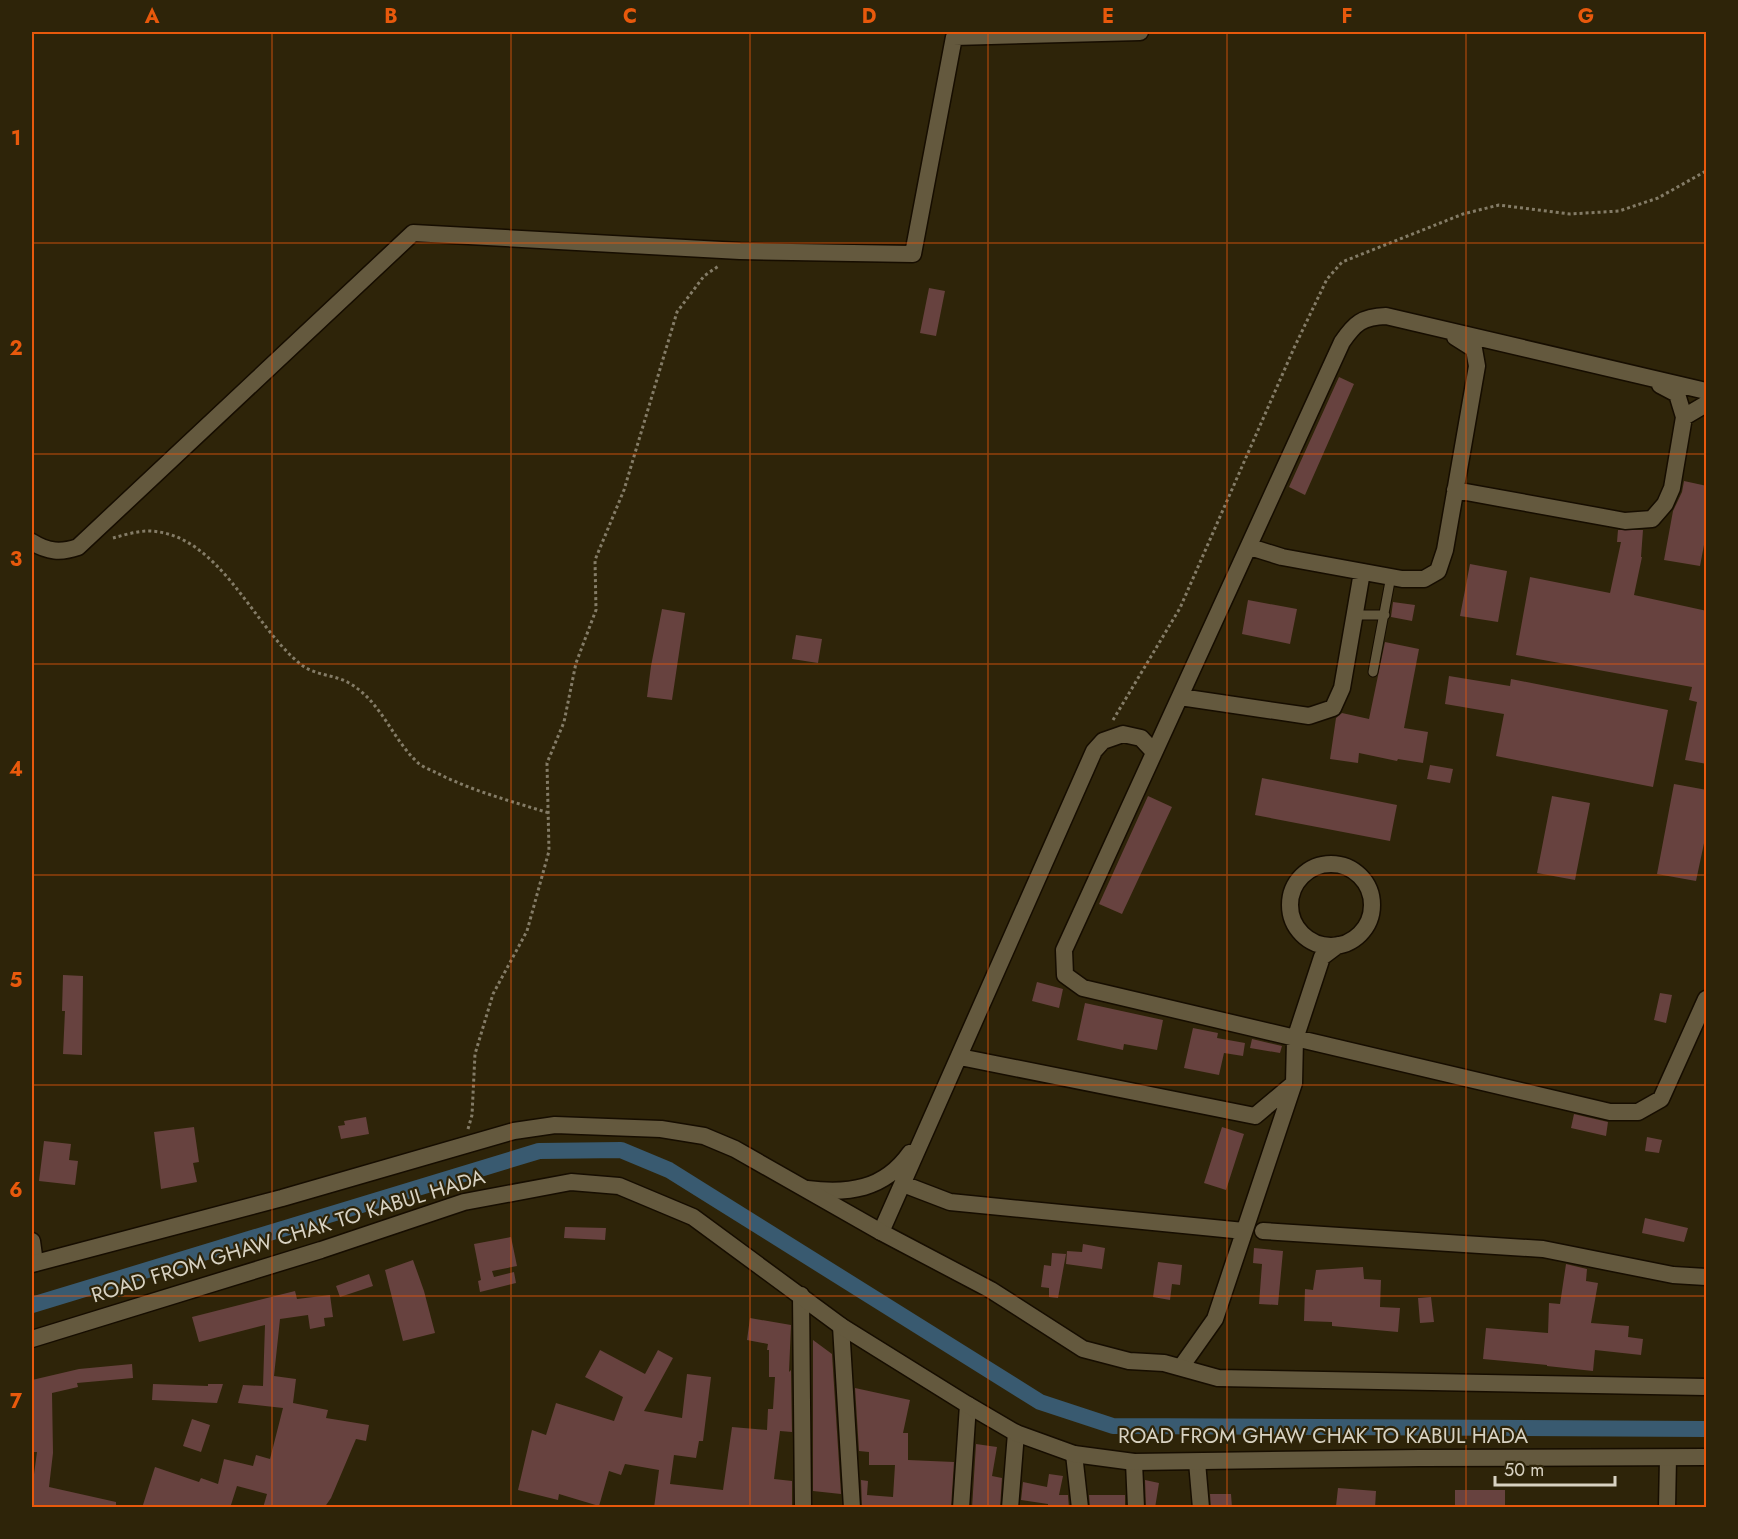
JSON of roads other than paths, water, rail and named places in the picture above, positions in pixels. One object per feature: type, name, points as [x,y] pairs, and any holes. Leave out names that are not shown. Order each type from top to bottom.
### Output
[{"type":"street","points":[[32,542],[40,547],[62,552],[78,547],[413,233],[740,251],[913,255],[954,34],[1140,32]]},
{"type":"street","points":[[1707,391],[1386,316],[1369,316],[1353,326],[1342,342],[1064,950],[1065,975],[1083,988],[1610,1112],[1638,1112],[1661,1099],[1707,999]]},
{"type":"street","points":[[1250,547],[1282,557],[1402,579],[1424,579],[1438,571],[1445,550],[1477,366],[1474,349],[1444,330]]},
{"type":"street","points":[[1477,366],[1494,347],[1504,344]]},
{"type":"street","points":[[1455,490],[1625,521],[1652,519],[1665,504],[1672,488],[1684,417],[1677,394],[1646,377]]},
{"type":"street","points":[[1684,417],[1707,404]]},
{"type":"street","points":[[1180,697],[1309,716],[1333,708],[1342,688],[1362,572]]},
{"type":"street","points":[[881,1232],[1094,751],[1103,741],[1124,734],[1141,738],[1154,752]]},
{"type":"street","points":[[1181,1367],[1215,1319],[1294,1083],[1295,1038],[1322,957],[1338,945],[1353,939],[1365,928],[1371,913],[1371,897],[1365,882],[1354,871],[1339,865],[1323,865],[1308,871],[1297,882],[1290,896],[1290,913],[1296,927],[1322,957]]},
{"type":"street","points":[[1308,939],[1322,945],[1338,945]]},
{"type":"street","points":[[960,1057],[1255,1116],[1294,1083]]},
{"type":"street","points":[[32,1241],[33,1263],[282,1198],[514,1131],[555,1125],[661,1129],[704,1136],[735,1149],[881,1232],[991,1290],[1083,1349],[1129,1361],[1164,1363],[1218,1378],[1707,1387]]},
{"type":"street","points":[[807,1189],[833,1190],[877,1184],[902,1165],[926,1131]]},
{"type":"street","name":"ROAD FROM GHAW CHAK TO KABUL HADA","points":[[32,1339],[321,1250],[464,1202],[571,1182],[619,1186],[693,1216],[841,1326],[1016,1433],[1074,1454],[1134,1462],[1707,1457]]},
{"type":"street","points":[[903,1184],[950,1202],[1244,1231]]},
{"type":"street","points":[[1263,1231],[1543,1249],[1673,1275],[1707,1278]]},
{"type":"street","points":[[801,1295],[804,1508]]},
{"type":"street","points":[[841,1326],[852,1508]]},
{"type":"street","points":[[961,1508],[968,1405]]},
{"type":"street","points":[[1010,1508],[1016,1433]]},
{"type":"street","points":[[1074,1454],[1080,1508]]},
{"type":"street","points":[[1666,1508],[1668,1458]]},
{"type":"street","points":[[1134,1462],[1136,1508]]},
{"type":"street","points":[[1197,1462],[1201,1508]]},
{"type":"lane","points":[[1374,672],[1391,576]]},
{"type":"lane","points":[[1354,615],[1384,615]]},
{"type":"waterway","points":[[32,1305],[539,1151],[621,1150],[669,1170],[1040,1402],[1113,1426],[1706,1429]]}]
